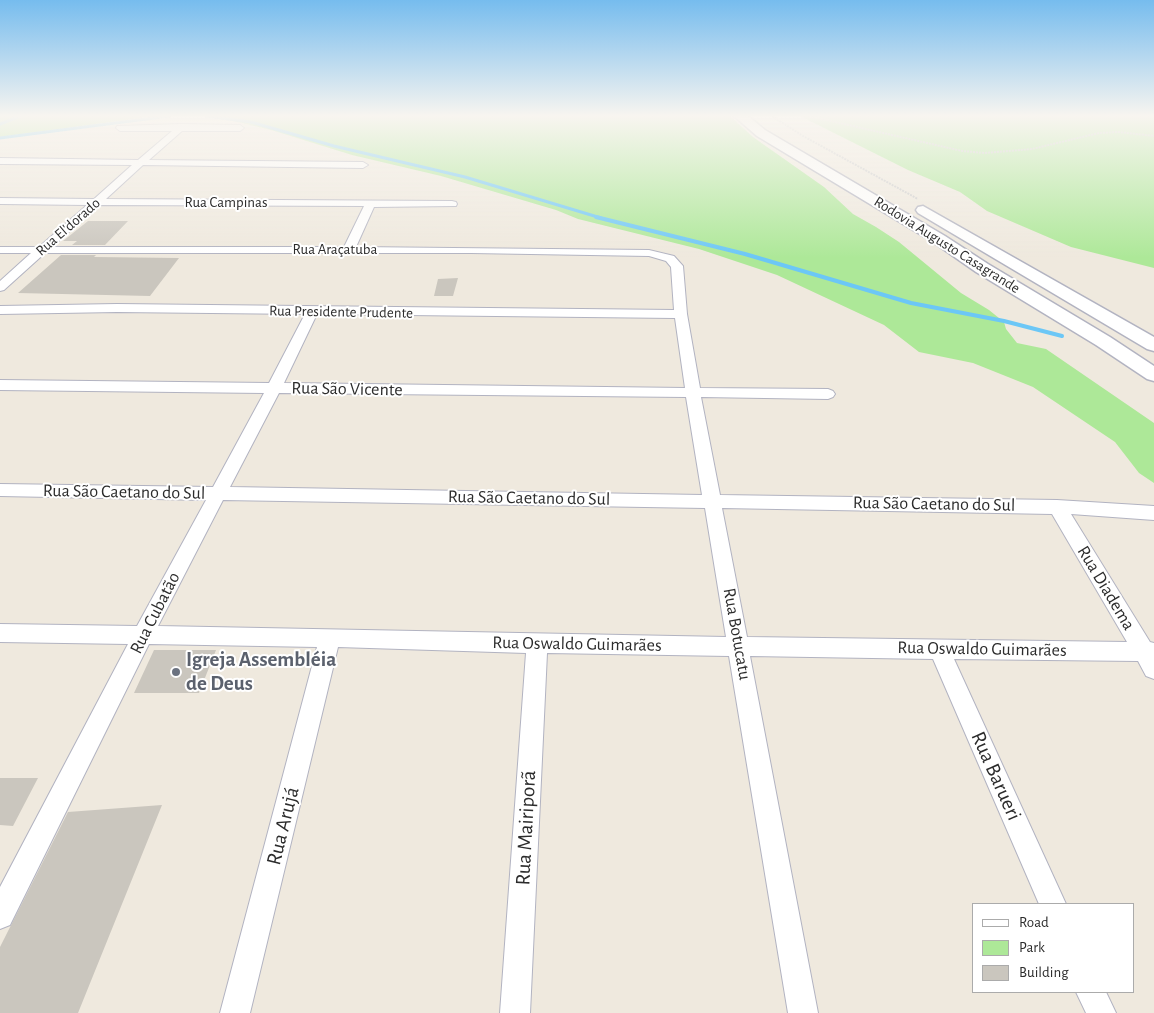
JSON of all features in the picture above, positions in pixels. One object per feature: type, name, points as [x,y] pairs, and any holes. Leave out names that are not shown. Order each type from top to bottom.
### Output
[{"type":"main road","name":"Rodovia Augusto Casagrande","points":[[811,163],[1090,332],[1154,376]]},
{"type":"main road","points":[[908,201],[1154,345]]},
{"type":"street","name":"Rua El'dorado","points":[[0,287],[140,163]]},
{"type":"street","points":[[236,163],[364,165]]},
{"type":"street","name":"Rua Campinas","points":[[0,201],[452,204]]},
{"type":"street","points":[[349,249],[370,204]]},
{"type":"street","name":"Rua Araçatuba","points":[[0,250],[349,249],[649,253],[670,258]]},
{"type":"street","name":"Rua Botucatu","points":[[670,258],[677,266],[681,314],[693,393],[803,1013]]},
{"type":"street","name":"Rua Presidente Prudente","points":[[0,310],[117,308],[312,312],[681,314]]},
{"type":"street","name":"Rua Cubatão","points":[[0,915],[143,635],[274,388],[312,312]]},
{"type":"street","name":"Rua São Vicente","points":[[0,385],[828,394]]},
{"type":"street","name":"Rua São Caetano do Sul","points":[[0,490],[713,500],[1057,507],[1154,513]]},
{"type":"street","name":"Rua Diadema","points":[[1057,507],[1150,657]]},
{"type":"street","name":"Rua Oswaldo Guimarães","points":[[0,634],[940,649],[1150,657]]},
{"type":"street","name":"Rua Arujá","points":[[235,1013],[330,638]]},
{"type":"street","name":"Rua Mairiporã","points":[[515,1013],[537,644]]},
{"type":"street","name":"Rua Barueri","points":[[940,649],[1052,903]]},
{"type":"street","points":[[1091,993],[1101,1013]]},
{"type":"green space","points":[[387,163],[790,163],[824,187],[853,214],[899,242],[961,293],[989,310],[1004,322],[1006,329],[1017,343],[1046,349],[1154,423],[1154,483],[1139,473],[1115,442],[1033,387],[973,363],[919,352],[884,325],[777,275],[699,249],[578,219],[556,210],[441,176]]},
{"type":"green space","points":[[895,163],[1154,163],[1154,268],[1071,247],[987,211],[960,192]]},
{"type":"building","points":[[88,221],[128,221],[105,245],[72,245],[77,241],[63,241]]},
{"type":"building","points":[[61,255],[179,258],[150,296],[18,293]]},
{"type":"building","points":[[458,278],[453,296],[434,296],[438,279]]},
{"type":"building","name":"Igreja Assembléia de Deus","points":[[154,650],[216,650],[199,693],[134,693]]},
{"type":"building","points":[[0,778],[38,778],[13,826],[0,825]]},
{"type":"building","points":[[162,805],[78,1013],[0,1013],[0,947],[68,812]]},
{"type":"waterway","points":[[407,163],[465,177],[601,218]]},
{"type":"waterway","points":[[596,217],[745,254],[911,303],[1004,321],[1062,336]]},
{"type":"place","name":"Igreja Assembléia de Deus","points":[[176,672]]}]
